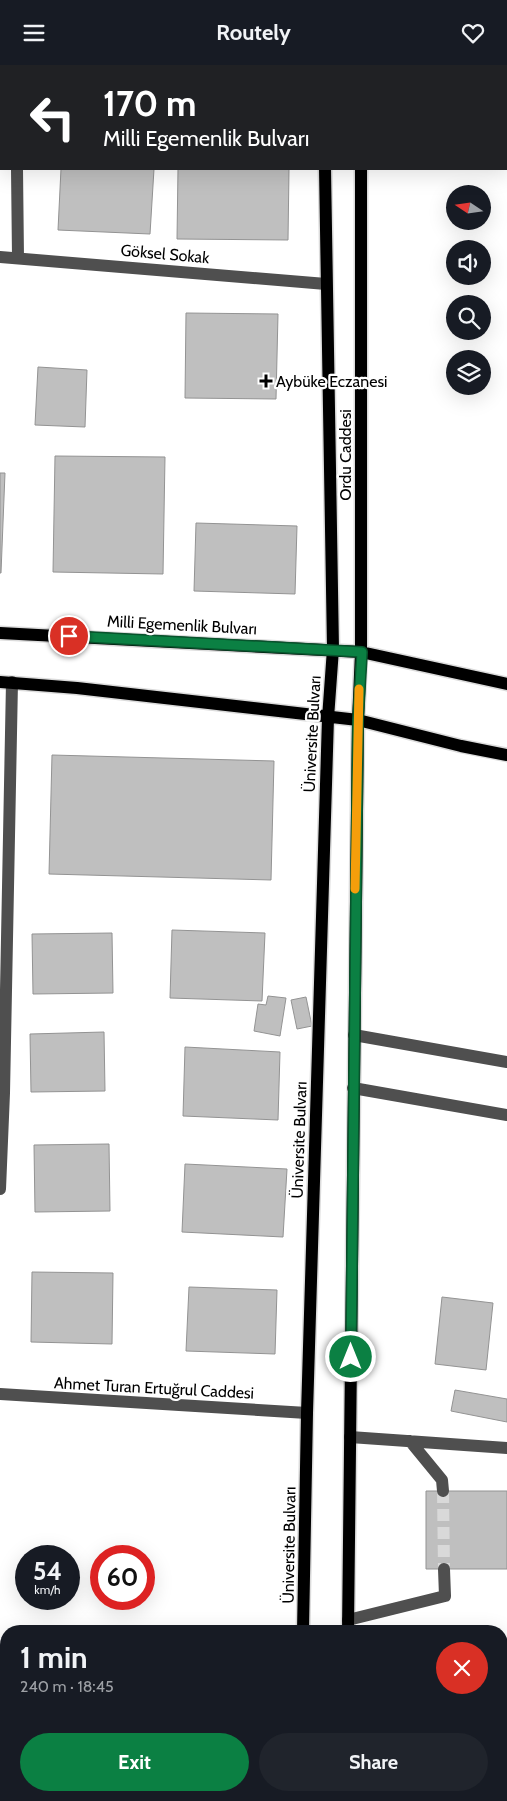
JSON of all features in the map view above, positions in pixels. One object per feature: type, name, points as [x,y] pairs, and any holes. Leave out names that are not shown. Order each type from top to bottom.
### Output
[{"type":"main road","name":"Ordu Caddesi","points":[[325,170],[333,649]]},
{"type":"main road","name":"Ordu Caddesi","points":[[361,170],[362,652]]},
{"type":"main road","name":"Milli Egemenlik Bulvarı","points":[[0,633],[333,649],[362,652],[507,684]]},
{"type":"main road","name":"Üniversite Bulvarı","points":[[303,1625],[307,1413],[328,718],[333,649]]},
{"type":"main road","points":[[348,1625],[358,720],[362,652]]},
{"type":"main road","points":[[6,682],[78,688],[358,720],[461,746],[507,755]]},
{"type":"street","points":[[17,170],[18,257]]},
{"type":"street","name":"Göksel Sokak","points":[[0,257],[18,257],[326,285]]},
{"type":"street","points":[[0,1189],[6,682]]},
{"type":"street","points":[[354,1035],[507,1062]]},
{"type":"street","points":[[353,1088],[507,1115]]},
{"type":"street","name":"Ahmet Turan Ertuğrul Caddesi","points":[[0,1395],[307,1413]]},
{"type":"street","points":[[350,1437],[507,1448]]},
{"type":"street","points":[[410,1441],[442,1481],[443,1491]]},
{"type":"street","points":[[351,1625],[445,1596],[444,1569]]},
{"type":"building","points":[[61,170],[154,170],[150,234],[58,230]]},
{"type":"building","points":[[178,170],[289,170],[288,240],[177,239]]},
{"type":"building","points":[[186,313],[278,314],[276,399],[185,398]]},
{"type":"building","points":[[38,367],[87,370],[85,427],[35,425]]},
{"type":"building","points":[[55,456],[165,457],[163,574],[53,572]]},
{"type":"building","points":[[0,473],[5,473],[1,573],[0,573]]},
{"type":"building","points":[[196,523],[297,526],[295,594],[194,591]]},
{"type":"building","points":[[52,755],[274,761],[271,880],[49,874]]},
{"type":"building","points":[[172,930],[265,933],[262,1001],[170,998]]},
{"type":"building","points":[[112,933],[113,993],[33,994],[32,934]]},
{"type":"building","points":[[268,996],[286,998],[280,1036],[254,1031],[258,1004],[266,1005]]},
{"type":"building","points":[[306,997],[312,1026],[297,1029],[291,1000]]},
{"type":"building","points":[[104,1032],[105,1091],[31,1092],[30,1034]]},
{"type":"building","points":[[185,1047],[280,1052],[278,1120],[183,1116]]},
{"type":"building","points":[[109,1144],[110,1211],[35,1212],[34,1145]]},
{"type":"building","points":[[185,1164],[287,1169],[283,1237],[182,1232]]},
{"type":"building","points":[[32,1272],[113,1273],[112,1344],[31,1342]]},
{"type":"building","points":[[189,1287],[277,1290],[275,1354],[186,1351]]},
{"type":"building","points":[[442,1297],[493,1303],[486,1370],[435,1364]]},
{"type":"building","points":[[455,1390],[507,1399],[507,1422],[451,1411]]},
{"type":"building","points":[[426,1491],[507,1491],[507,1569],[426,1569]]},
{"type":"tunnel","points":[[443,1491],[444,1569]]},
{"type":"slow traffic","points":[[355,889],[359,689]]},
{"type":"place","name":"Aybüke Eczanesi","points":[[266,381]]},
{"type":"route","points":[[69,636],[362,652],[358,720],[351,1357]]}]
